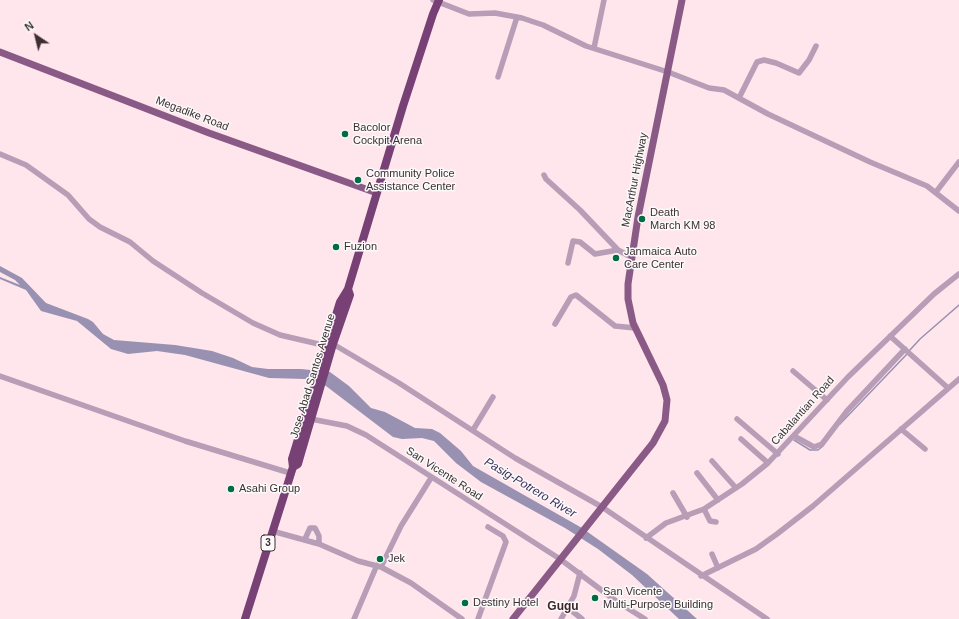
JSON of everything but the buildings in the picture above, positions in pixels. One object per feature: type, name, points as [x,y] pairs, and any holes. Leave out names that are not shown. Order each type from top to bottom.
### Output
[{"type":"highway","name":"Jose Abad Santos Avenue","points":[[245,619],[292,470],[298,464],[309,416],[340,302],[348,289],[433,14],[436,0]]},
{"type":"main road","name":"MacArthur Highway","points":[[513,619],[653,442],[665,421],[667,400],[663,385],[635,328],[628,299],[631,257],[682,0]]},
{"type":"main road","name":"Megadike Road","points":[[0,52],[208,132],[377,193]]},
{"type":"street","points":[[436,0],[459,12],[469,14],[517,16],[543,25],[574,41],[668,72],[709,88],[724,90],[768,114],[870,162],[927,186],[959,211]]},
{"type":"street","points":[[594,48],[604,0]]},
{"type":"street","points":[[498,77],[517,16]]},
{"type":"street","points":[[739,98],[757,62],[764,60],[776,63],[799,73],[809,60],[816,46]]},
{"type":"street","points":[[0,154],[26,165],[68,196],[89,219],[100,227],[130,242],[176,278],[253,323],[280,335],[329,347],[399,382],[473,430],[601,508],[767,619]]},
{"type":"street","points":[[936,192],[959,162]]},
{"type":"street","points":[[544,175],[618,250],[631,257]]},
{"type":"street","points":[[568,263],[573,240],[580,242],[595,254],[618,250]]},
{"type":"street","name":"Cabalantian Road","points":[[646,538],[666,523],[704,510],[736,488],[768,463],[890,336],[934,294],[959,274]]},
{"type":"street","points":[[555,324],[570,297],[576,295],[615,326],[635,328]]},
{"type":"street","points":[[890,336],[948,388]]},
{"type":"street","points":[[794,436],[814,447],[822,444],[847,411],[906,350]]},
{"type":"street","points":[[793,371],[827,400]]},
{"type":"street","points":[[0,376],[185,441],[292,470]]},
{"type":"street","points":[[702,576],[756,549],[777,534],[813,506],[959,379]]},
{"type":"street","points":[[473,430],[493,397]]},
{"type":"street","name":"San Vicente Road","points":[[309,416],[352,429],[366,435],[431,478],[560,559],[616,601],[645,619]]},
{"type":"street","points":[[737,419],[778,454]]},
{"type":"street","points":[[901,429],[926,449]]},
{"type":"street","points":[[741,439],[768,463]]},
{"type":"street","points":[[712,461],[736,488]]},
{"type":"street","points":[[697,473],[718,500]]},
{"type":"street","points":[[354,619],[379,566],[401,526],[431,478]]},
{"type":"street","points":[[673,493],[686,517]]},
{"type":"street","points":[[704,510],[710,521],[716,522]]},
{"type":"street","points":[[478,619],[506,542],[503,536],[488,527]]},
{"type":"street","points":[[305,540],[310,528],[314,528],[319,536],[319,544]]},
{"type":"street","points":[[272,531],[319,544],[358,561],[379,566],[411,583],[462,619]]},
{"type":"street","points":[[712,554],[718,568]]},
{"type":"street","points":[[561,619],[577,588],[580,574]]},
{"type":"street","points":[[567,607],[582,619]]},
{"type":"shaded area","points":[[0,266],[22,278],[46,303],[88,319],[93,322],[103,334],[114,340],[175,345],[212,351],[233,358],[252,367],[330,372],[349,386],[371,408],[385,412],[415,428],[432,429],[440,433],[461,451],[473,466],[582,528],[647,574],[697,619],[679,619],[632,575],[598,549],[565,528],[481,482],[456,463],[434,441],[422,438],[402,439],[393,437],[326,386],[305,379],[269,378],[185,355],[157,351],[128,354],[111,349],[77,321],[41,311],[26,290],[0,279],[0,277],[20,285],[15,280],[0,272]]},
{"type":"waterway","points":[[909,351],[920,339],[959,305]]},
{"type":"waterway","points":[[840,424],[907,354]]},
{"type":"waterway","points":[[794,440],[810,450],[818,450],[823,446]]},
{"type":"place","name":"Bacolor Cockpit Arena","points":[[345,134]]},
{"type":"place","name":"Community Police Assistance Center","points":[[358,180]]},
{"type":"place","name":"Death March KM 98","points":[[642,219]]},
{"type":"place","name":"Fuzion","points":[[336,247]]},
{"type":"place","name":"Janmaica Auto Care Center","points":[[616,258]]},
{"type":"place","name":"Asahi Group","points":[[231,489]]},
{"type":"place","name":"Jek","points":[[380,559]]},
{"type":"place","name":"San Vicente Multi-Purpose Building","points":[[595,598]]},
{"type":"place","name":"Destiny Hotel","points":[[465,603]]},
{"type":"district","name":"Gugu","points":[[563,607]]},
{"type":"water label","name":"Pasig-Potrero River","points":[[530,488]]}]
